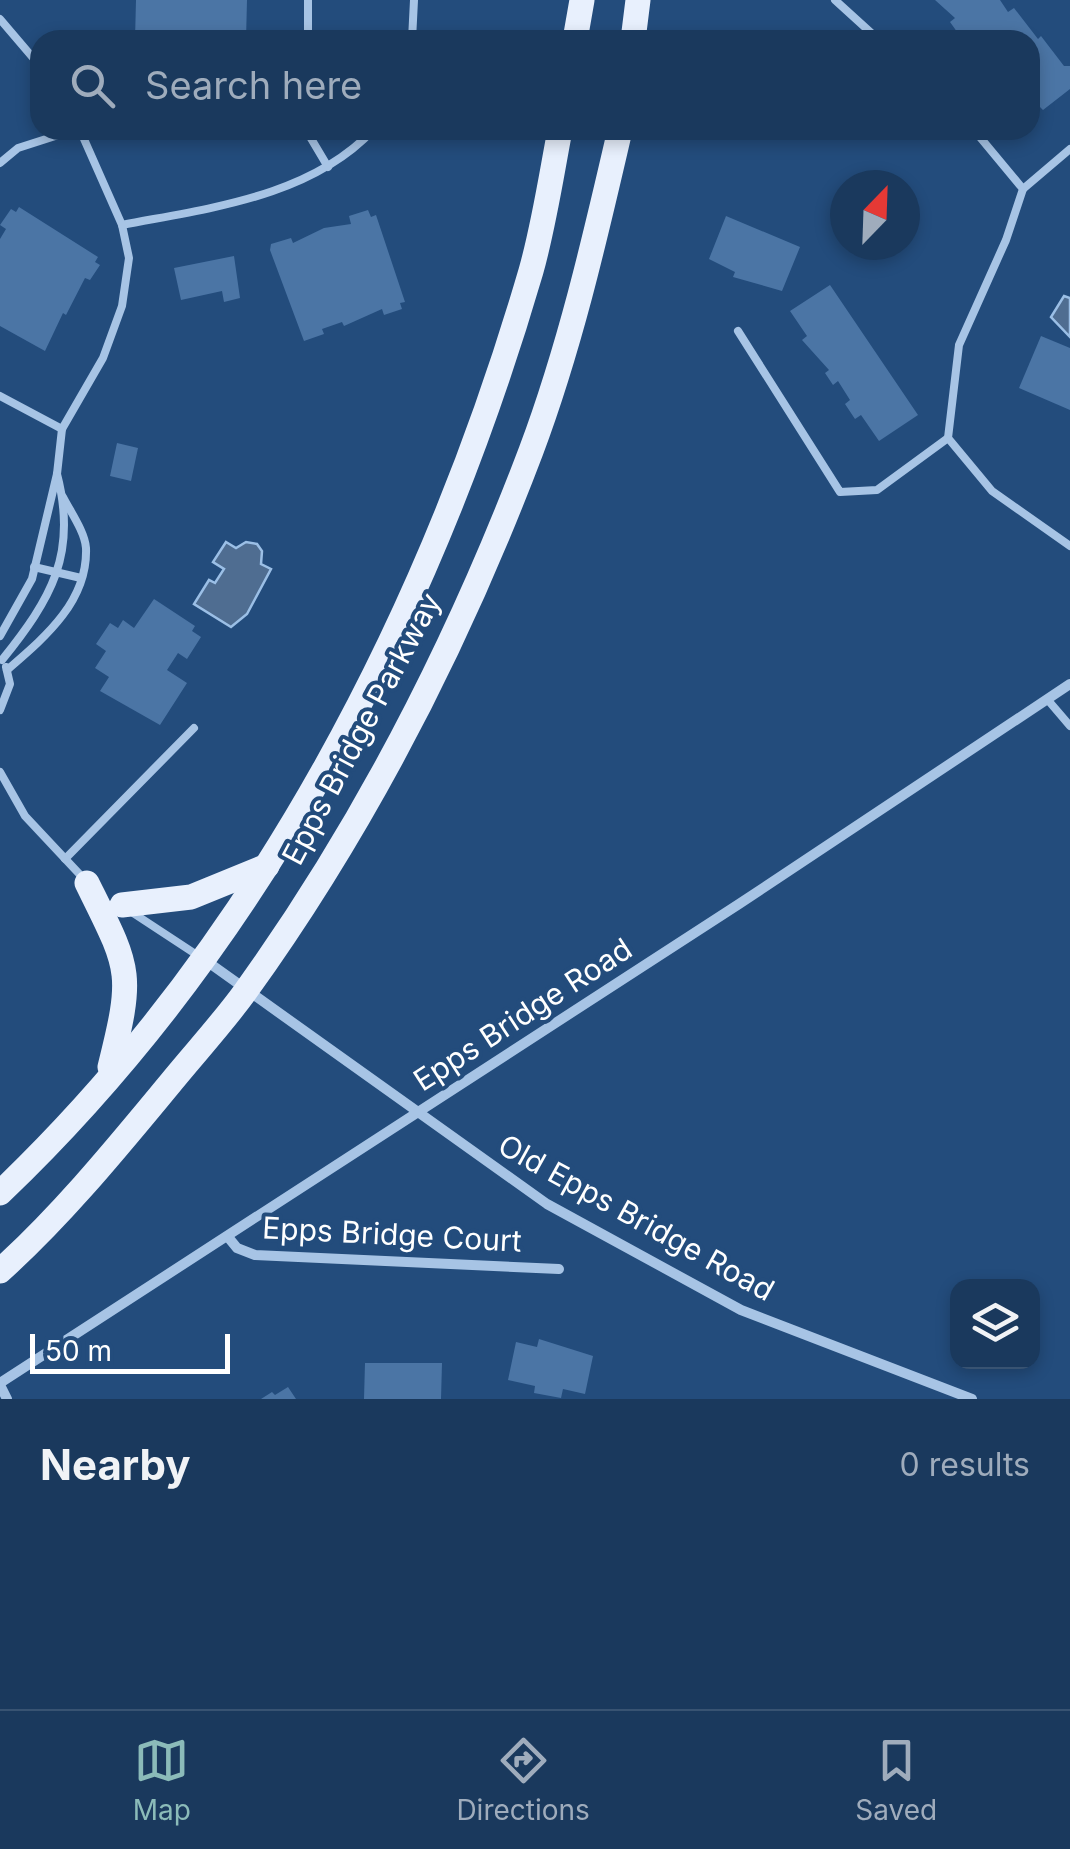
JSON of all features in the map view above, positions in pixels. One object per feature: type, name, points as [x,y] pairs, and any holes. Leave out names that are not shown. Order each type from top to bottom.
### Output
[{"type":"main road","points":[[577,30],[582,0]]},
{"type":"main road","points":[[634,30],[638,0]]},
{"type":"main road","name":"Epps Bridge Parkway","points":[[0,1194],[205,960],[267,866],[348,726],[468,465],[532,268],[558,140]]},
{"type":"main road","name":"Epps Bridge Parkway","points":[[0,1271],[80,1190],[246,992],[388,763],[456,630],[532,449],[588,266],[618,140]]},
{"type":"main road","points":[[122,905],[191,898],[267,866]]},
{"type":"main road","points":[[88,882],[122,952],[127,978],[124,1009],[107,1076]]},
{"type":"street","name":"Epps Bridge Road","points":[[0,1384],[1070,684]]},
{"type":"street","name":"Old Epps Bridge Road","points":[[205,960],[548,1204],[741,1310],[972,1399]]},
{"type":"street","name":"Epps Bridge Court","points":[[228,1237],[237,1248],[255,1255],[559,1269]]},
{"type":"street","points":[[0,1384],[7,1399]]},
{"type":"lane","points":[[308,0],[308,30]]},
{"type":"lane","points":[[412,30],[414,0]]},
{"type":"lane","points":[[835,0],[868,30]]},
{"type":"lane","points":[[0,19],[30,54]]},
{"type":"lane","points":[[0,162],[18,148],[44,140]]},
{"type":"lane","points":[[0,636],[34,568],[57,474],[62,429],[103,358],[122,306],[128,258],[122,225],[82,140]]},
{"type":"lane","points":[[312,140],[328,167]]},
{"type":"lane","points":[[122,225],[300,184],[352,152],[363,140]]},
{"type":"lane","points":[[982,140],[1023,189]]},
{"type":"lane","points":[[738,331],[840,492],[877,490],[948,438],[960,346],[1006,240],[1023,189],[1070,149]]},
{"type":"lane","points":[[0,396],[62,429]]},
{"type":"lane","points":[[948,438],[992,491],[1070,546]]},
{"type":"lane","points":[[7,670],[64,615],[81,578],[86,544],[63,497],[57,474]]},
{"type":"lane","points":[[0,710],[10,684],[1,659],[28,627],[58,573],[65,542],[63,497]]},
{"type":"lane","points":[[34,568],[81,578]]},
{"type":"lane","points":[[1046,699],[1070,726]]},
{"type":"lane","points":[[66,859],[194,728]]},
{"type":"lane","points":[[0,772],[25,816],[88,882],[205,960]]},
{"type":"water","points":[[1064,296],[1070,298],[1070,337],[1051,317]]},
{"type":"water","points":[[226,542],[236,548],[246,542],[257,544],[262,551],[261,564],[271,569],[247,614],[231,627],[194,604],[209,580],[215,583],[224,569],[213,562]]},
{"type":"building","points":[[136,0],[247,0],[246,30],[135,30]]},
{"type":"building","points":[[935,0],[1000,0],[1008,12],[1014,8],[1031,30],[956,30],[950,22],[955,18]]},
{"type":"building","points":[[1041,36],[1064,66],[1070,66],[1070,89],[1043,110]]},
{"type":"building","points":[[19,207],[98,257],[95,262],[100,265],[90,280],[85,278],[45,351],[0,326],[0,239],[6,229],[0,225],[11,209],[16,212]]},
{"type":"building","points":[[368,210],[371,217],[376,215],[405,302],[400,303],[402,309],[384,315],[382,309],[344,326],[342,322],[304,341],[271,244],[291,238],[293,243],[324,228],[351,224],[349,216]]},
{"type":"building","points":[[726,216],[800,247],[782,291],[733,277],[735,272],[709,259]]},
{"type":"building","points":[[234,256],[240,298],[224,302],[222,291],[181,300],[174,268]]},
{"type":"building","points":[[830,285],[918,415],[879,441],[861,415],[855,419],[845,404],[850,400],[838,381],[833,385],[825,373],[829,370],[802,340],[807,336],[790,311]]},
{"type":"building","points":[[1041,336],[1070,348],[1070,410],[1019,388]]},
{"type":"building","points":[[117,443],[138,448],[131,481],[110,476]]},
{"type":"building","points":[[154,599],[195,626],[192,631],[201,637],[187,659],[178,653],[167,670],[187,683],[160,725],[100,691],[109,677],[95,668],[106,651],[96,644],[110,623],[118,628],[123,620],[134,628]]},
{"type":"building","points":[[539,1339],[593,1356],[585,1394],[563,1389],[561,1398],[534,1393],[535,1386],[508,1380],[516,1342],[537,1347]]},
{"type":"building","points":[[365,1363],[442,1363],[441,1399],[364,1399]]},
{"type":"building","points":[[288,1387],[296,1399],[261,1399],[272,1392],[275,1395]]}]
